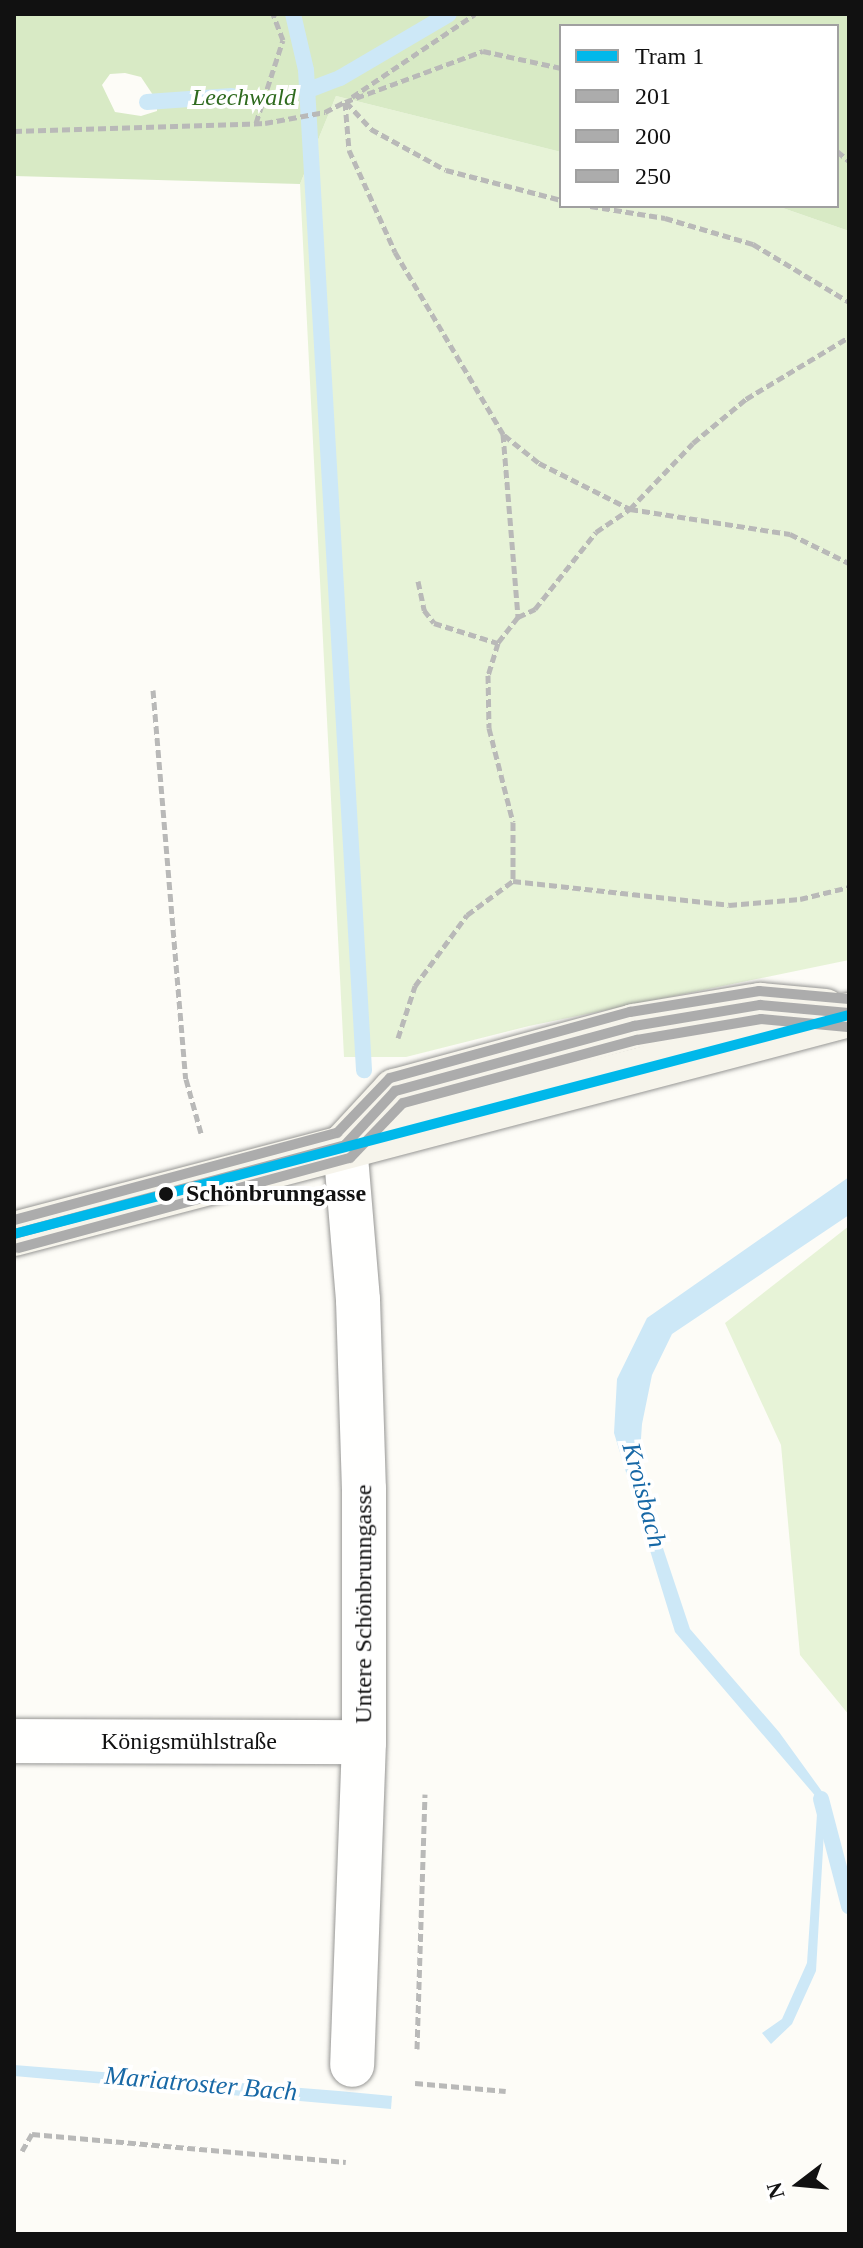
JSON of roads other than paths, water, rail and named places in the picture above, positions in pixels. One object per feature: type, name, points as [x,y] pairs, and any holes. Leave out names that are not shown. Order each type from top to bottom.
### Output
[{"type":"main road","points":[[14,1234],[345,1145],[395,1091],[634,1026],[760,1005],[849,1014]]},
{"type":"street","name":"Untere Schönbrunngasse","points":[[345,1145],[358,1300],[364,1742],[352,2065]]},
{"type":"street","name":"Königsmühlstraße","points":[[14,1741],[364,1742]]},
{"type":"water","name":"Kroisbach","points":[[849,1177],[849,1215],[672,1334],[652,1375],[642,1424],[640,1453],[657,1530],[690,1629],[779,1732],[826,1797],[816,1971],[792,2024],[771,2044],[762,2033],[782,2019],[807,1963],[818,1799],[675,1632],[614,1433],[617,1379],[647,1318]]},
{"type":"water","name":"Mariatroster Bach","points":[[14,2065],[392,2096],[391,2109],[14,2076]]},
{"type":"waterway","points":[[293,14],[306,70],[364,1070]]},
{"type":"waterway","points":[[306,91],[340,78],[449,14]]},
{"type":"waterway","points":[[147,102],[232,96]]},
{"type":"waterway","points":[[821,1799],[849,1906]]},
{"type":"tram line","name":"1","points":[[14,1234],[849,1015]]},
{"type":"place","name":"Schönbrunngasse","points":[[166,1194]]},
{"type":"park label","name":"Leechwald","points":[[244,98]]}]
